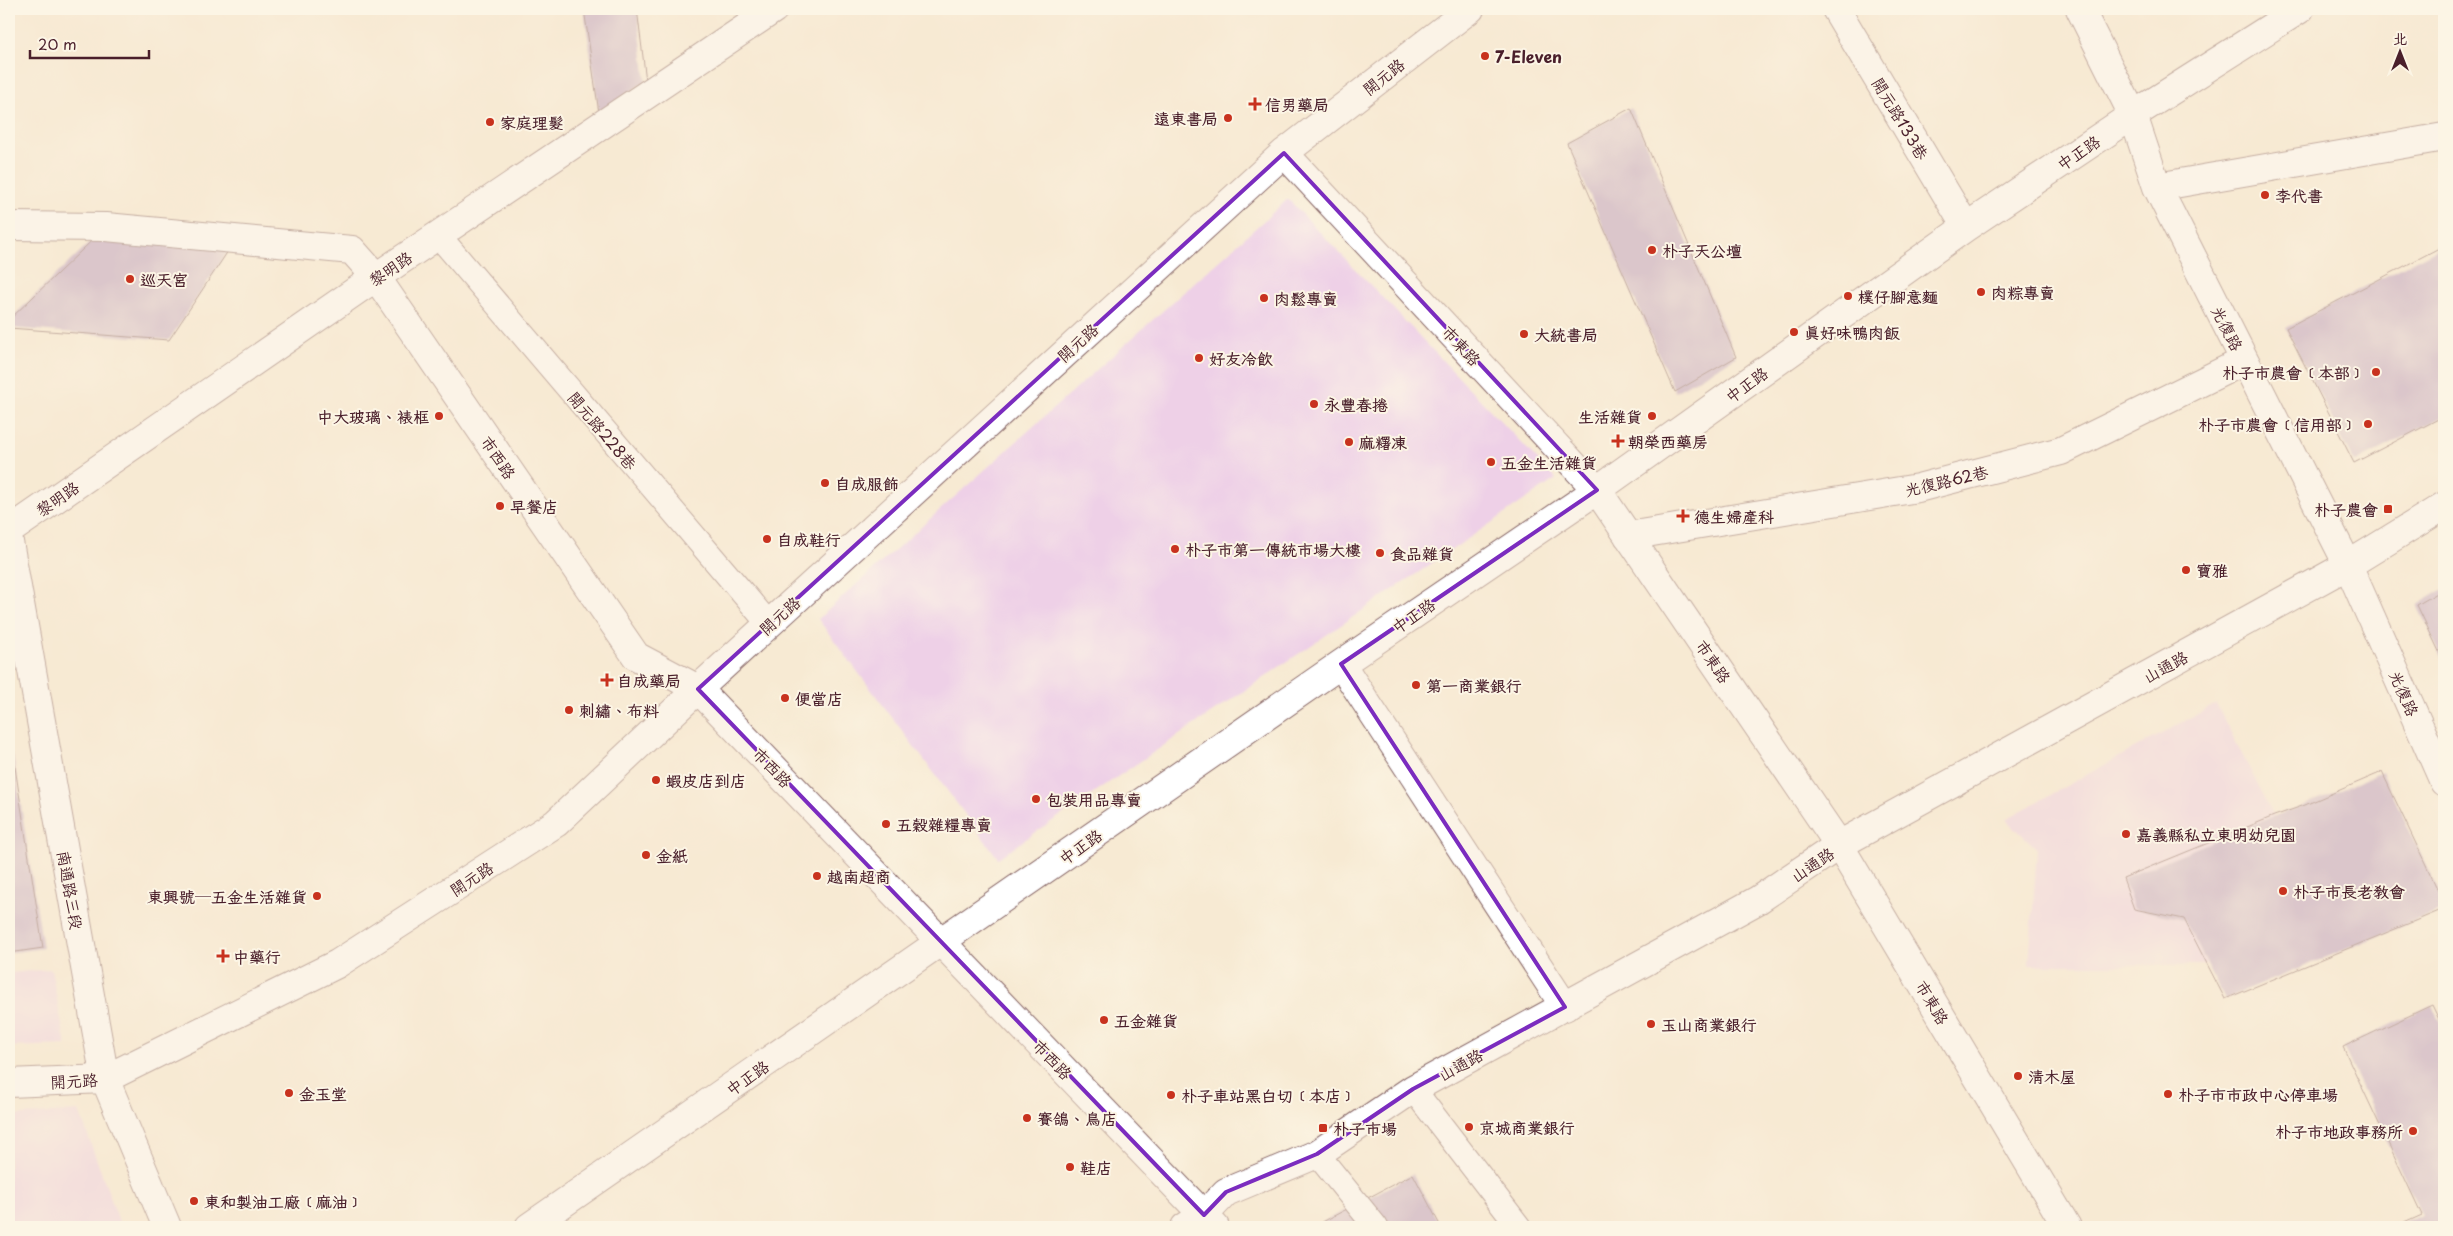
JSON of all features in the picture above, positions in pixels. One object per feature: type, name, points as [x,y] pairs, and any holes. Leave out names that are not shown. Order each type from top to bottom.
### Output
[{"type":"street","name":"黎明路","points":[[9,531],[376,277],[774,9]]},
{"type":"street","name":"開元路","points":[[9,1083],[105,1079],[337,964],[556,823],[698,689],[1284,153],[1470,9]]},
{"type":"street","name":"開元路133巷","points":[[1836,9],[1966,227]]},
{"type":"street","name":"光復路","points":[[2080,9],[2133,115],[2156,187],[2348,565],[2444,782]]},
{"type":"street","name":"中正路","points":[[529,1227],[941,944],[1341,664],[1597,490],[1966,227],[2133,115],[2300,9]]},
{"type":"street","points":[[2156,187],[2444,137]]},
{"type":"street","name":"市東路","points":[[1284,153],[1597,490],[1839,845],[2067,1227]]},
{"type":"street","name":"市西路","points":[[9,226],[106,227],[352,250],[376,277],[636,656],[698,689],[941,944],[1201,1223]]},
{"type":"street","name":"光復路62巷","points":[[1628,536],[1918,488],[2061,451],[2244,360]]},
{"type":"street","name":"山通路","points":[[1201,1223],[1226,1192],[1317,1154],[1413,1089],[1758,900],[1839,845],[2348,565],[2444,506]]},
{"type":"street","name":"南通路三段","points":[[9,542],[105,1079],[167,1227]]},
{"type":"street","points":[[1341,664],[1565,1007]]},
{"type":"lane","name":"開元路228巷","points":[[438,235],[769,624]]},
{"type":"lane","points":[[1413,1089],[1519,1227]]},
{"type":"lane","points":[[1317,1154],[1376,1227]]},
{"type":"highlighted area","points":[[1284,153],[1597,490],[1341,664],[1565,1007],[1413,1089],[1317,1154],[1226,1192],[1204,1215],[698,689]]},
{"type":"shaded area","name":"朴子市第一傳統市場大樓","points":[[1288,199],[1556,479],[998,858],[818,619]]},
{"type":"shaded area","name":"嘉義縣私立東明幼兒園","points":[[2216,704],[2274,816],[2123,878],[2134,909],[2184,919],[2207,965],[2029,965],[2037,849],[2006,819]]},
{"type":"shaded area","points":[[51,969],[66,1045],[9,1047],[9,973]]},
{"type":"shaded area","points":[[79,1111],[121,1227],[9,1227],[9,1116]]},
{"type":"building","points":[[584,9],[637,9],[646,81],[599,113]]},
{"type":"building","name":"朴子天公壇","points":[[1631,108],[1736,357],[1675,392],[1567,143]]},
{"type":"building","name":"巡天宮","points":[[106,227],[236,239],[169,340],[9,328],[9,320]]},
{"type":"building","name":"朴子市農會﹝本部﹞","points":[[2441,247],[2444,254],[2444,416],[2354,463],[2286,328]]},
{"type":"building","points":[[2444,589],[2444,662],[2417,605]]},
{"type":"building","points":[[13,754],[43,948],[9,953],[9,755]]},
{"type":"building","name":"朴子市長老教會","points":[[2382,772],[2444,903],[2444,909],[2225,999],[2184,919],[2134,909],[2123,878]]},
{"type":"building","name":"朴子市地政事務所","points":[[2432,1005],[2444,1030],[2444,1227],[2395,1227],[2422,1215],[2343,1047]]},
{"type":"building","points":[[1413,1174],[1441,1227],[1313,1227]]},
{"type":"place","name":"7-Eleven","points":[[1485,56]]},
{"type":"place","name":"信男藥局","points":[[1255,104]]},
{"type":"place","name":"遠東書局","points":[[1228,118]]},
{"type":"place","name":"家庭理髮","points":[[490,122]]},
{"type":"place","name":"李代書","points":[[2265,195]]},
{"type":"place","name":"朴子天公壇","points":[[1652,250]]},
{"type":"place","name":"巡天宮","points":[[130,279]]},
{"type":"place","name":"肉粽專賣","points":[[1981,292]]},
{"type":"place","name":"樸仔腳意麵","points":[[1848,296]]},
{"type":"place","name":"肉鬆專賣","points":[[1264,298]]},
{"type":"place","name":"真好味鴨肉飯","points":[[1794,332]]},
{"type":"place","name":"大統書局","points":[[1524,334]]},
{"type":"place","name":"好友冷飲","points":[[1199,358]]},
{"type":"place","name":"朴子市農會﹝本部﹞","points":[[2376,372]]},
{"type":"place","name":"永豐春捲","points":[[1314,404]]},
{"type":"place","name":"中大玻璃、裱框","points":[[439,416]]},
{"type":"place","name":"生活雜貨","points":[[1652,416]]},
{"type":"place","name":"朴子市農會﹝信用部﹞","points":[[2368,424]]},
{"type":"place","name":"朝榮西藥房","points":[[1618,441]]},
{"type":"place","name":"麻糬凍","points":[[1349,442]]},
{"type":"place","name":"五金生活雜貨","points":[[1491,462]]},
{"type":"place","name":"自成服飾","points":[[825,483]]},
{"type":"place","name":"早餐店","points":[[500,506]]},
{"type":"place","name":"朴子農會","points":[[2388,509]]},
{"type":"place","name":"德生婦產科","points":[[1683,516]]},
{"type":"place","name":"自成鞋行","points":[[767,539]]},
{"type":"place","name":"朴子市第一傳統市場大樓","points":[[1175,549]]},
{"type":"place","name":"食品雜貨","points":[[1380,553]]},
{"type":"place","name":"寶雅","points":[[2186,570]]},
{"type":"place","name":"自成藥局","points":[[607,680]]},
{"type":"place","name":"第一商業銀行","points":[[1416,685]]},
{"type":"place","name":"便當店","points":[[785,698]]},
{"type":"place","name":"刺繡、布料","points":[[569,710]]},
{"type":"place","name":"蝦皮店到店","points":[[656,780]]},
{"type":"place","name":"包裝用品專賣","points":[[1036,799]]},
{"type":"place","name":"五穀雜糧專賣","points":[[886,824]]},
{"type":"place","name":"嘉義縣私立東明幼兒園","points":[[2126,834]]},
{"type":"place","name":"金紙","points":[[646,855]]},
{"type":"place","name":"越南超商","points":[[817,876]]},
{"type":"place","name":"朴子市長老教會","points":[[2283,891]]},
{"type":"place","name":"東興號─五金生活雜貨","points":[[317,896]]},
{"type":"place","name":"中藥行","points":[[223,956]]},
{"type":"place","name":"五金雜貨","points":[[1104,1020]]},
{"type":"place","name":"玉山商業銀行","points":[[1651,1024]]},
{"type":"place","name":"清木屋","points":[[2018,1076]]},
{"type":"place","name":"金玉堂","points":[[289,1093]]},
{"type":"place","name":"朴子市市政中心停車場","points":[[2168,1094]]},
{"type":"place","name":"朴子車站黑白切﹝本店﹞","points":[[1171,1095]]},
{"type":"place","name":"賽鴿、鳥店","points":[[1027,1118]]},
{"type":"place","name":"京城商業銀行","points":[[1469,1127]]},
{"type":"place","name":"朴子市場","points":[[1323,1128]]},
{"type":"place","name":"朴子市地政事務所","points":[[2413,1131]]},
{"type":"place","name":"鞋店","points":[[1070,1167]]},
{"type":"place","name":"東和製油工廠﹝麻油﹞","points":[[194,1201]]}]
